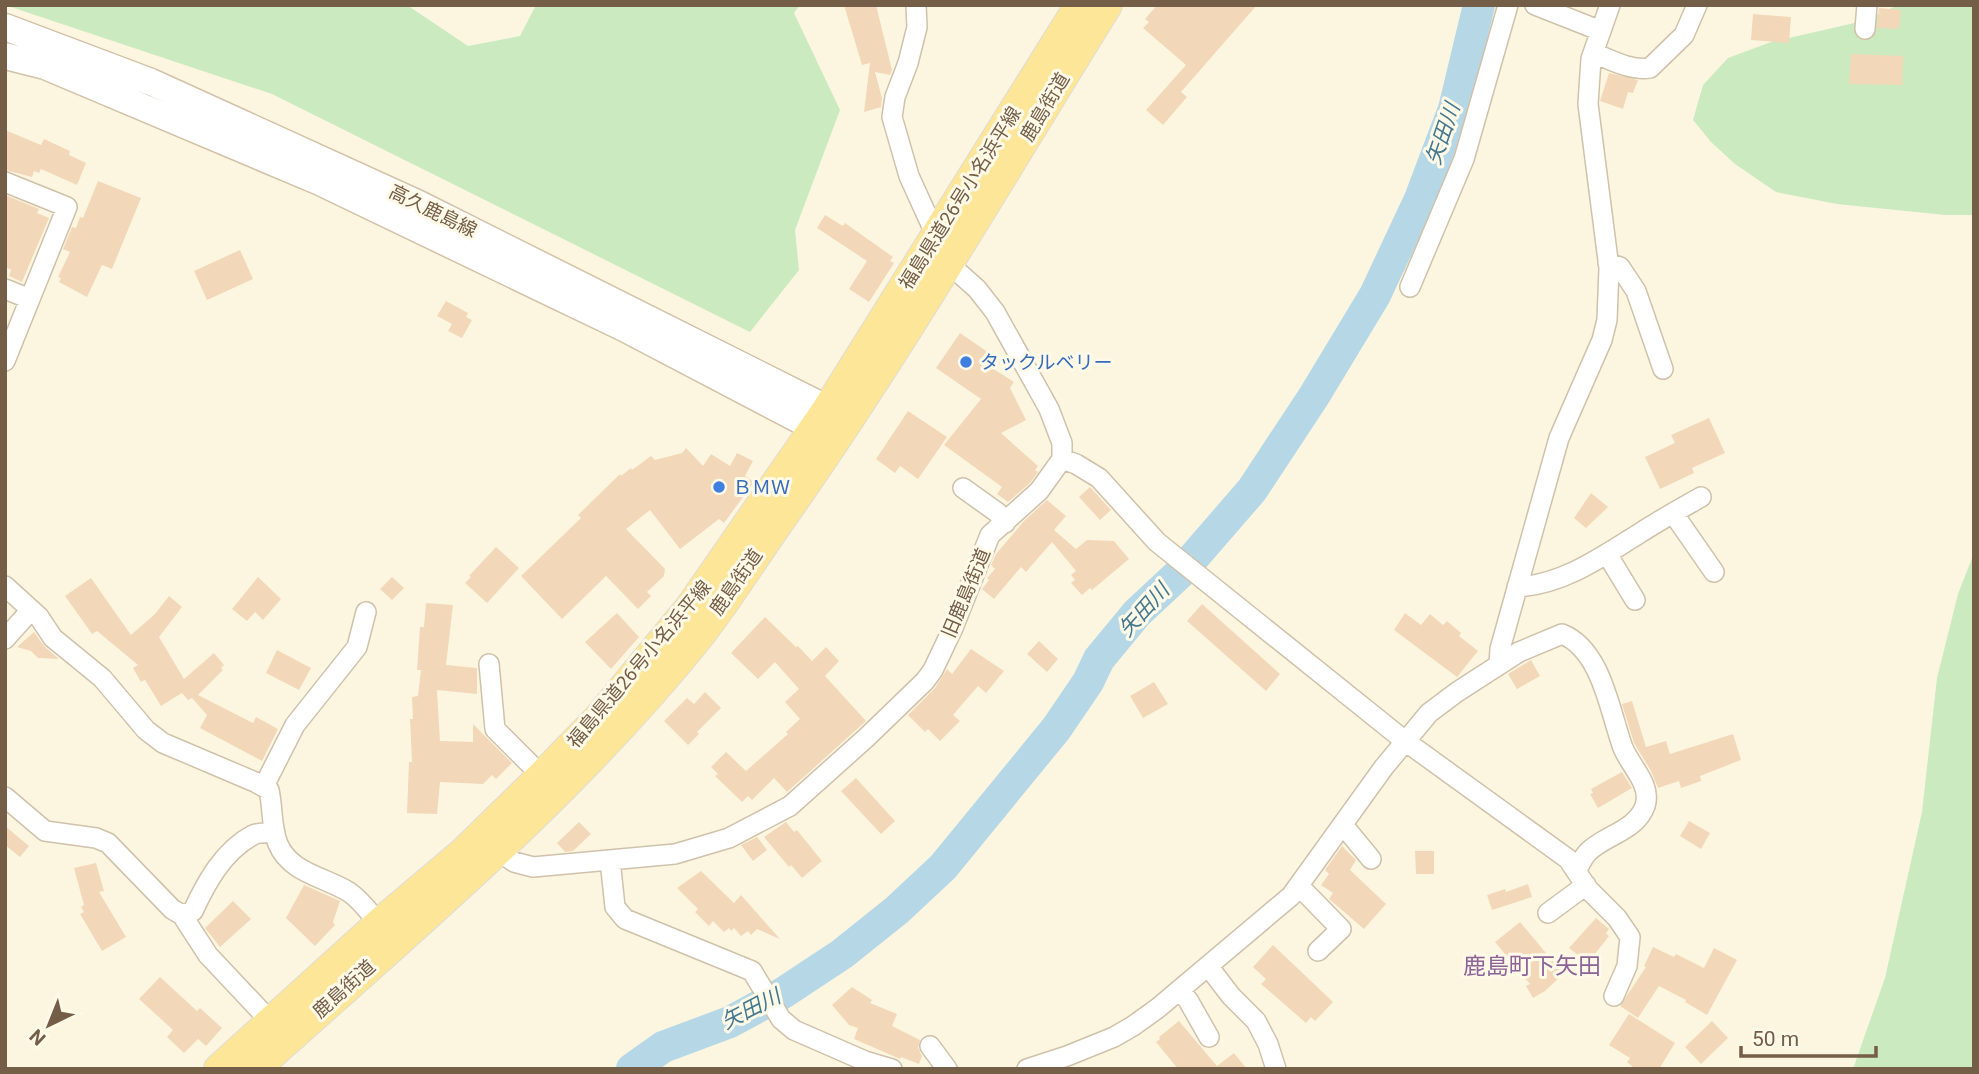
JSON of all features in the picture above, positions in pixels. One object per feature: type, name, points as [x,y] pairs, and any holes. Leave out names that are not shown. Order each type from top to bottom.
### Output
[{"type":"main road","name":"福島県道26号小名浜平線","points":[[219,1069],[379,924],[463,853],[542,776],[598,719],[689,609],[831,424],[936,236],[1080,5]]},
{"type":"main road","name":"鹿島街道","points":[[255,1069],[498,851],[611,736],[699,635],[831,424],[949,264],[1107,5]]},
{"type":"main road","name":"高久鹿島線","points":[[5,27],[151,82],[407,198],[831,424]]},
{"type":"main road","name":"高久鹿島線","points":[[5,56],[46,66],[320,182],[831,424]]},
{"type":"street","points":[[916,5],[917,27],[908,63],[895,97],[892,117],[909,176],[949,264],[977,289],[995,312],[1049,409],[1062,443],[1062,459],[1099,478],[1157,542],[1405,741],[1568,859],[1581,878],[1626,928],[1630,937],[1627,966],[1614,996]]},
{"type":"street","points":[[1410,288],[1464,159],[1508,5]]},
{"type":"street","points":[[1535,5],[1601,31]]},
{"type":"street","points":[[1499,665],[1500,649],[1559,438],[1602,340],[1609,302],[1608,263],[1588,104],[1594,52],[1610,5]]},
{"type":"street","points":[[1594,52],[1621,65],[1650,68],[1684,35],[1697,5]]},
{"type":"street","points":[[1865,29],[1867,5]]},
{"type":"street","points":[[5,182],[66,207],[5,361]]},
{"type":"street","points":[[1608,263],[1620,267],[1636,291],[1663,369]]},
{"type":"street","points":[[5,289],[30,299]]},
{"type":"street","name":"旧鹿島街道","points":[[498,851],[514,862],[533,867],[675,854],[729,838],[790,806],[925,681],[953,628],[990,535],[1039,491],[1062,459]]},
{"type":"street","points":[[963,488],[998,513],[1005,523]]},
{"type":"street","points":[[1517,587],[1545,583],[1607,554],[1701,497]]},
{"type":"street","points":[[1673,513],[1714,572]]},
{"type":"street","points":[[1607,554],[1635,600]]},
{"type":"street","points":[[5,586],[31,610],[53,638],[102,678],[146,730],[163,743],[269,790],[275,833],[283,854],[290,862],[358,899],[379,924]]},
{"type":"street","points":[[5,639],[31,610]]},
{"type":"street","points":[[264,786],[295,725],[357,647],[366,612]]},
{"type":"street","points":[[1027,1069],[1069,1063],[1133,1026],[1179,990],[1274,912],[1299,886],[1405,741],[1429,713],[1499,665],[1562,634],[1570,637],[1586,655],[1604,685],[1629,763],[1646,786],[1644,807],[1638,817],[1589,850],[1581,878],[1548,913]]},
{"type":"street","points":[[489,664],[495,729],[542,776]]},
{"type":"street","points":[[5,797],[31,822],[45,831],[96,838],[108,843],[181,915],[208,955],[272,1023]]},
{"type":"street","points":[[1343,825],[1371,859]]},
{"type":"street","points":[[181,915],[193,911],[207,881],[227,857],[255,834],[275,833]]},
{"type":"street","points":[[610,860],[615,907],[625,919],[752,971],[781,1019],[794,1030],[865,1061],[892,1069]]},
{"type":"street","points":[[1299,886],[1341,929],[1318,951]]},
{"type":"street","points":[[1626,928],[1647,934]]},
{"type":"street","points":[[1208,966],[1231,996],[1256,1021],[1268,1044],[1276,1069]]},
{"type":"street","points":[[1179,990],[1188,1000],[1209,1037]]},
{"type":"street","points":[[930,1046],[947,1069]]},
{"type":"green space","points":[[5,5],[407,5],[468,46],[520,36],[536,5],[800,5],[794,13],[840,110],[795,230],[799,270],[750,332],[272,94]]},
{"type":"green space","points":[[1898,5],[1974,5],[1974,215],[1945,215],[1837,204],[1776,192],[1735,164],[1711,142],[1693,120],[1703,85],[1728,58],[1771,42],[1863,21]]},
{"type":"green space","points":[[1974,553],[1974,1069],[1853,1069],[1885,978],[1922,812],[1937,678],[1958,594]]},
{"type":"building","points":[[844,5],[876,5],[892,70],[890,75],[875,72],[882,98],[881,107],[864,112],[870,63],[862,65]]},
{"type":"building","points":[[1157,5],[1257,5],[1181,92],[1187,97],[1163,125],[1146,110],[1186,65],[1143,28],[1149,22],[1145,19]]},
{"type":"building","points":[[1879,8],[1901,10],[1899,29],[1877,28]]},
{"type":"building","points":[[1753,14],[1791,17],[1789,43],[1751,40]]},
{"type":"building","points":[[1851,54],[1903,56],[1902,85],[1849,84]]},
{"type":"building","points":[[1609,73],[1638,80],[1633,93],[1628,92],[1623,109],[1600,101]]},
{"type":"building","points":[[5,130],[41,145],[44,139],[70,151],[69,155],[86,163],[77,185],[41,169],[39,173],[34,171],[32,177],[5,170]]},
{"type":"building","points":[[98,181],[141,198],[112,269],[102,265],[87,297],[59,282],[61,278],[58,277],[70,252],[63,249],[72,227],[76,228],[80,217],[83,218]]},
{"type":"building","points":[[5,195],[39,209],[37,213],[49,218],[22,282],[9,276],[11,270],[5,267]]},
{"type":"building","points":[[825,215],[843,226],[845,223],[893,257],[890,261],[894,263],[869,302],[849,289],[867,261],[817,228]]},
{"type":"building","points":[[240,250],[253,279],[207,300],[194,271]]},
{"type":"building","points":[[446,301],[468,313],[466,317],[472,320],[462,338],[448,331],[452,324],[437,316]]},
{"type":"building","points":[[960,333],[998,359],[992,368],[1014,382],[1010,388],[1026,420],[1001,433],[1038,466],[1035,470],[1038,472],[1030,483],[1008,502],[997,494],[1002,487],[944,445],[981,399],[936,368]]},
{"type":"building","points":[[908,411],[947,437],[918,479],[900,466],[895,473],[876,459]]},
{"type":"building","points":[[1709,418],[1725,453],[1692,468],[1694,473],[1660,489],[1645,457],[1675,443],[1671,435]]},
{"type":"building","points":[[686,448],[703,466],[711,454],[730,466],[737,453],[753,461],[745,476],[754,482],[724,523],[719,519],[680,549],[650,510],[626,529],[665,569],[664,576],[647,592],[651,596],[638,609],[606,576],[562,619],[521,576],[581,518],[578,515],[620,474],[621,476],[631,468],[632,470],[651,456],[655,460],[682,453]]},
{"type":"building","points":[[1090,487],[1111,510],[1100,520],[1079,497]]},
{"type":"building","points":[[1591,493],[1608,507],[1586,528],[1574,518]]},
{"type":"building","points":[[1047,500],[1066,516],[1054,530],[1076,549],[1087,540],[1114,541],[1129,559],[1092,590],[1090,588],[1082,595],[1071,583],[1075,580],[1071,575],[1076,571],[1052,542],[1026,572],[1021,567],[994,599],[982,589],[995,569],[991,565],[996,554],[1025,520]]},
{"type":"building","points":[[496,547],[519,568],[487,603],[465,583]]},
{"type":"building","points":[[258,577],[281,599],[263,620],[255,612],[247,621],[232,609]]},
{"type":"building","points":[[392,577],[404,588],[392,600],[380,589]]},
{"type":"building","points":[[91,578],[131,635],[155,614],[169,596],[182,607],[159,637],[184,679],[214,653],[224,665],[221,668],[223,670],[198,695],[253,723],[256,717],[278,729],[262,761],[200,728],[207,715],[192,698],[188,700],[182,693],[161,706],[145,680],[141,682],[133,668],[138,665],[97,631],[92,634],[65,596]]},
{"type":"building","points":[[426,603],[453,605],[446,665],[477,668],[477,694],[437,690],[440,741],[473,742],[473,724],[512,763],[496,779],[492,775],[483,784],[440,782],[437,814],[407,813],[409,762],[412,762],[410,719],[413,719],[412,697],[418,696],[421,670],[417,670],[420,627],[424,627]]},
{"type":"building","points":[[1202,604],[1280,674],[1266,691],[1187,621]]},
{"type":"building","points":[[617,613],[639,637],[611,669],[585,642]]},
{"type":"building","points":[[1405,613],[1421,625],[1430,614],[1443,625],[1447,621],[1461,633],[1459,636],[1478,651],[1457,677],[1394,630]]},
{"type":"building","points":[[765,617],[812,661],[826,647],[839,661],[825,676],[866,721],[787,792],[774,778],[752,800],[748,796],[742,802],[715,776],[718,774],[711,767],[726,752],[746,771],[788,734],[786,732],[800,719],[785,702],[799,689],[775,662],[758,679],[731,653]]},
{"type":"building","points":[[34,632],[45,647],[59,659],[38,658],[31,651],[17,647]]},
{"type":"building","points":[[1039,641],[1058,659],[1047,672],[1027,654]]},
{"type":"building","points":[[971,649],[1004,671],[986,693],[978,686],[953,715],[960,721],[940,741],[928,729],[925,732],[908,715],[935,688],[947,669],[952,674]]},
{"type":"building","points":[[277,650],[311,668],[299,690],[266,673]]},
{"type":"building","points":[[1531,660],[1540,676],[1517,689],[1508,674]]},
{"type":"building","points":[[1154,682],[1168,704],[1143,718],[1130,696]]},
{"type":"building","points":[[705,692],[721,708],[688,745],[664,721],[687,698],[694,704]]},
{"type":"building","points":[[1632,701],[1646,747],[1666,741],[1670,754],[1733,734],[1741,760],[1700,776],[1701,781],[1681,788],[1679,781],[1658,788],[1634,743],[1622,704]]},
{"type":"building","points":[[1622,772],[1632,788],[1598,808],[1590,794],[1593,793],[1591,789]]},
{"type":"building","points":[[856,778],[895,821],[881,834],[841,791]]},
{"type":"building","points":[[1689,821],[1710,833],[1701,849],[1680,836]]},
{"type":"building","points":[[579,822],[591,834],[573,851],[565,852],[557,843]]},
{"type":"building","points":[[786,822],[794,832],[797,830],[822,861],[802,878],[764,837]]},
{"type":"building","points":[[5,826],[29,846],[20,857],[5,845]]},
{"type":"building","points":[[757,837],[767,850],[753,861],[741,845]]},
{"type":"building","points":[[1342,846],[1356,860],[1350,870],[1386,904],[1364,929],[1329,899],[1333,893],[1321,885],[1329,874],[1325,870]]},
{"type":"building","points":[[1415,851],[1434,851],[1434,874],[1416,874]]},
{"type":"building","points":[[96,863],[104,891],[99,892],[126,937],[102,951],[80,914],[84,912],[81,907],[84,905],[74,868]]},
{"type":"building","points":[[701,871],[734,903],[741,895],[780,939],[757,929],[751,935],[748,931],[741,936],[734,928],[724,932],[713,921],[709,926],[695,912],[698,909],[677,888]]},
{"type":"building","points":[[1528,884],[1532,897],[1492,910],[1487,895]]},
{"type":"building","points":[[304,885],[340,901],[333,922],[335,925],[315,946],[286,918]]},
{"type":"building","points":[[233,901],[251,919],[220,947],[205,928]]},
{"type":"building","points":[[1596,918],[1609,929],[1606,933],[1609,936],[1588,963],[1569,948]]},
{"type":"building","points":[[1520,922],[1561,971],[1561,976],[1533,998],[1526,986],[1530,984],[1495,942]]},
{"type":"building","points":[[1273,945],[1333,1002],[1315,1021],[1311,1017],[1306,1023],[1261,984],[1266,979],[1253,967]]},
{"type":"building","points":[[1653,947],[1674,957],[1676,954],[1704,968],[1714,948],[1737,960],[1707,1015],[1659,986],[1638,1018],[1620,1006],[1646,967],[1644,966]]},
{"type":"building","points":[[160,977],[197,1011],[200,1008],[222,1028],[206,1046],[198,1039],[184,1053],[167,1037],[173,1030],[139,999]]},
{"type":"building","points":[[852,987],[872,1000],[870,1003],[897,1014],[892,1026],[920,1040],[918,1048],[922,1056],[919,1064],[901,1057],[900,1059],[854,1039],[858,1028],[849,1025],[832,1005]]},
{"type":"building","points":[[1629,1014],[1675,1043],[1659,1069],[1635,1069],[1627,1062],[1630,1058],[1609,1045]]},
{"type":"building","points":[[1179,1021],[1217,1066],[1234,1053],[1247,1069],[1178,1069],[1156,1042]]},
{"type":"building","points":[[1712,1021],[1728,1038],[1701,1064],[1685,1047]]},
{"type":"waterway","name":"矢田川","points":[[632,1069],[663,1047],[730,1022],[783,993],[842,954],[897,910],[943,867],[1056,729],[1088,682],[1099,659],[1137,613],[1181,572],[1252,490],[1314,396],[1375,295],[1420,199],[1454,109],[1479,5]]},
{"type":"place","name":"タックルベリー","points":[[966,362]]},
{"type":"place","name":"ＢＭＷ","points":[[719,487]]},
{"type":"district","name":"鹿島町下矢田","points":[[1532,966]]}]
